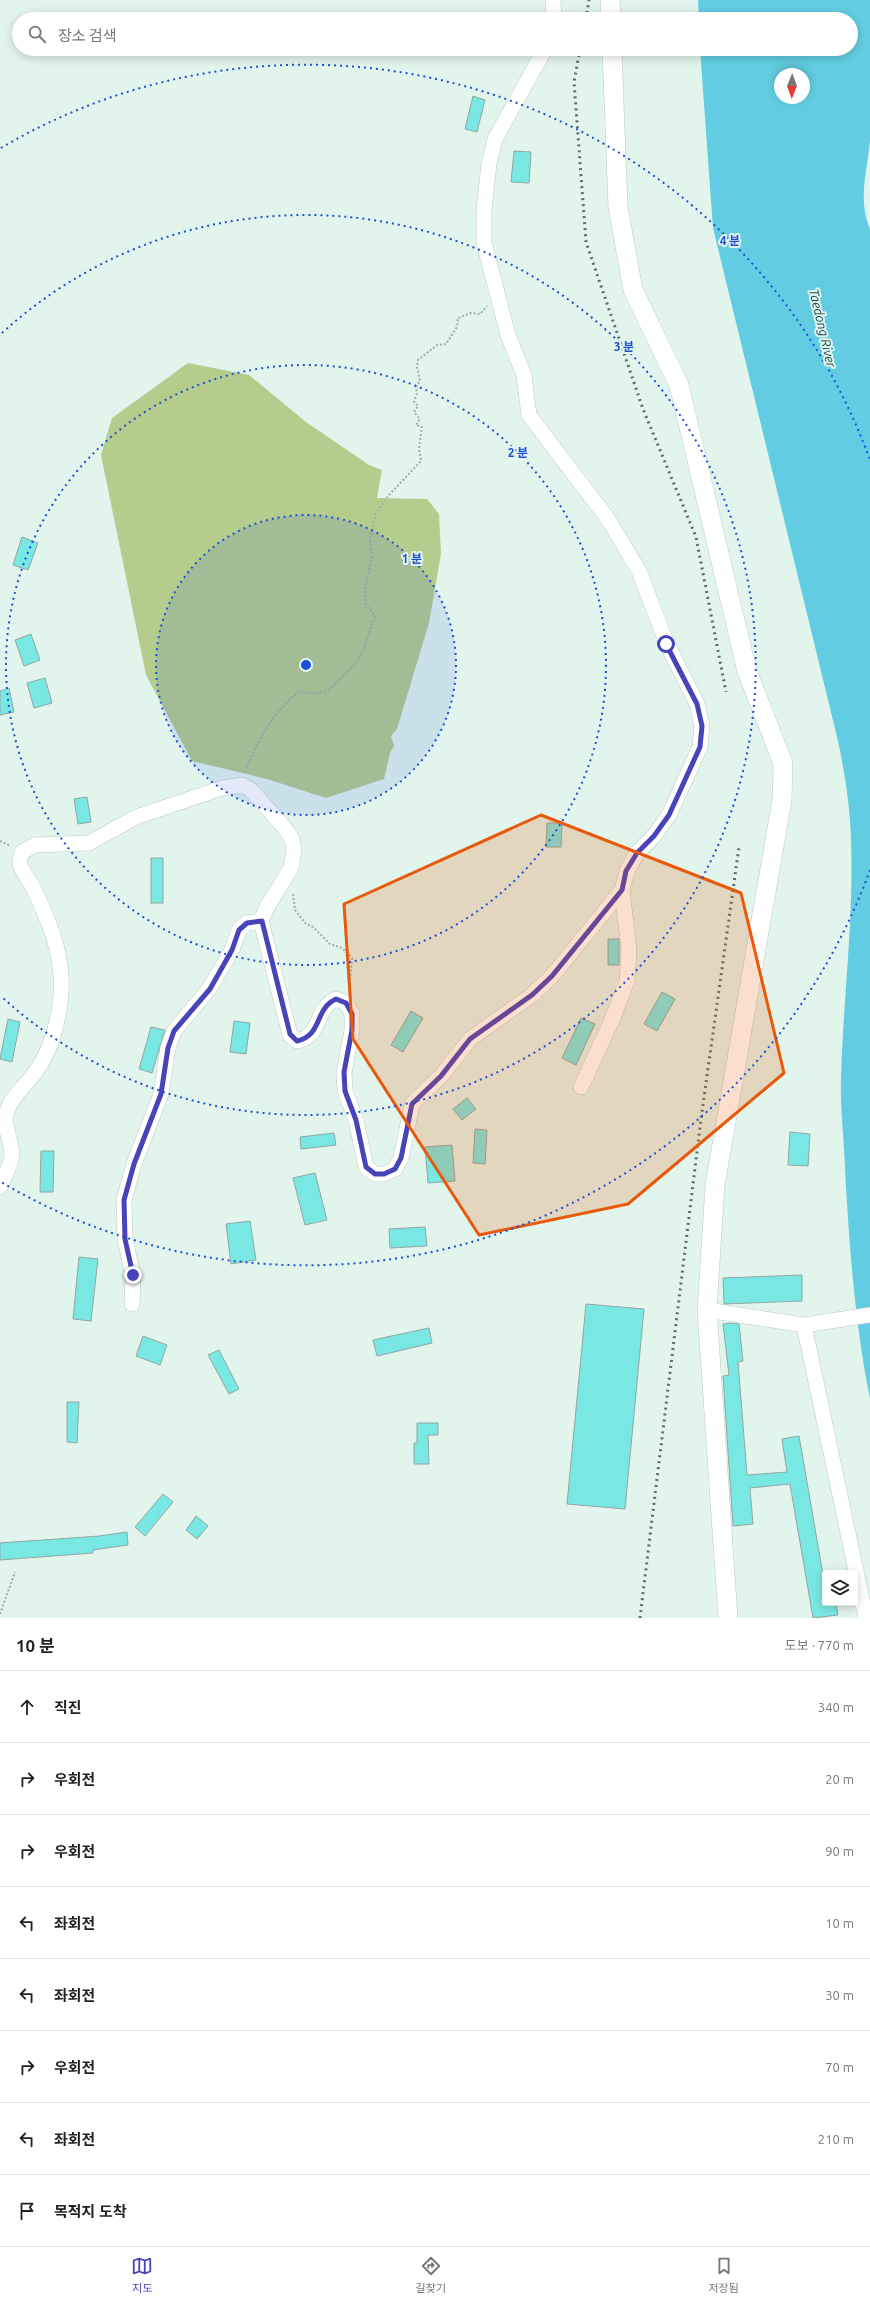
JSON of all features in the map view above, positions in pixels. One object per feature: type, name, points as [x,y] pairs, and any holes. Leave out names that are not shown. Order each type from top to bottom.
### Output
[{"type":"main road","points":[[610,0],[611,12]]},
{"type":"main road","points":[[612,56],[618,207],[633,290],[679,385],[747,671],[783,762],[782,800],[715,1185],[708,1310],[728,1618]]},
{"type":"street","points":[[553,0],[554,12]]},
{"type":"street","points":[[541,56],[495,139],[489,163],[484,211],[484,243],[500,298],[508,334],[524,375],[529,415],[608,519],[638,571],[664,638],[697,704],[702,726],[700,747],[669,815],[654,836],[637,853],[626,871],[622,890],[629,950],[627,981],[612,1020],[581,1088]]},
{"type":"street","points":[[0,1186],[12,1157],[11,1139],[6,1127],[6,1113],[12,1099],[34,1074],[41,1062],[58,1017],[62,993],[61,965],[55,941],[46,916],[20,864],[22,852],[35,845],[89,843],[136,817],[222,788],[242,785],[251,790],[283,826],[292,839],[294,849],[291,868],[267,907],[262,921],[290,1034],[297,1041],[307,1039],[314,1031],[327,1003],[336,999],[346,1003],[352,1014],[352,1030],[344,1072],[345,1091],[356,1120],[366,1167],[375,1174],[384,1174],[395,1169],[401,1158],[412,1104],[441,1076],[470,1039],[532,995],[552,976],[622,890]]},
{"type":"street","points":[[132,1304],[133,1275],[125,1239],[124,1200],[134,1164],[161,1094],[168,1048],[174,1031],[210,989],[232,950],[239,930],[247,923],[262,921]]},
{"type":"street","points":[[708,1310],[804,1325],[870,1315]]},
{"type":"street","points":[[804,1325],[866,1618]]},
{"type":"path","points":[[242,785],[245,772],[262,736],[284,703],[300,691],[315,694],[329,690],[356,664],[363,651],[375,616],[366,605],[365,589],[372,555],[370,538],[376,513],[389,495],[421,461],[419,448],[422,427],[416,425],[420,418],[414,412],[418,406],[414,402],[417,393],[416,388],[420,381],[416,367],[418,360],[437,344],[446,344],[457,327],[458,318],[470,313],[480,314],[485,307],[500,298]]},
{"type":"path","points":[[294,892],[292,896],[295,901],[295,910],[306,924],[314,927],[330,944],[342,948],[352,958],[352,973],[346,1003]]},
{"type":"path","points":[[0,1614],[15,1572]]},
{"type":"highlighted area","points":[[541,815],[741,893],[784,1073],[628,1204],[479,1235],[353,1039],[344,904]]},
{"type":"green space","points":[[188,363],[249,375],[306,422],[369,465],[382,470],[377,498],[427,499],[439,514],[441,554],[429,623],[397,729],[391,736],[394,746],[390,753],[384,779],[326,798],[267,779],[192,761],[146,675],[101,455],[112,418]]},
{"type":"water","name":"Taedong River","points":[[698,0],[870,0],[870,139],[864,184],[864,206],[870,229],[870,1399],[860,1342],[853,1284],[841,1101],[842,1049],[850,929],[852,870],[850,815],[838,741],[713,228],[701,56],[858,56],[858,12],[699,12]]},
{"type":"building","points":[[473,96],[485,100],[477,132],[465,129]]},
{"type":"building","points":[[514,151],[531,152],[529,183],[511,182]]},
{"type":"building","points":[[22,537],[38,543],[28,570],[13,565]]},
{"type":"building","points":[[31,634],[40,660],[24,666],[15,640]]},
{"type":"building","points":[[45,678],[52,703],[34,708],[27,683]]},
{"type":"building","points":[[9,688],[14,712],[0,715],[0,691]]},
{"type":"building","points":[[87,797],[91,822],[78,824],[74,799]]},
{"type":"building","points":[[547,823],[562,823],[561,847],[546,847]]},
{"type":"building","points":[[151,858],[163,858],[163,903],[151,903]]},
{"type":"building","points":[[608,939],[619,939],[619,965],[608,965]]},
{"type":"building","points":[[662,992],[675,999],[657,1031],[644,1024]]},
{"type":"building","points":[[411,1011],[423,1018],[403,1052],[391,1045]]},
{"type":"building","points":[[581,1018],[595,1024],[576,1065],[562,1058]]},
{"type":"building","points":[[8,1019],[20,1022],[12,1062],[0,1059]]},
{"type":"building","points":[[234,1021],[250,1023],[246,1054],[230,1052]]},
{"type":"building","points":[[151,1027],[165,1030],[152,1073],[139,1069]]},
{"type":"building","points":[[467,1098],[476,1109],[462,1120],[453,1109]]},
{"type":"building","points":[[475,1129],[487,1130],[485,1164],[473,1163]]},
{"type":"building","points":[[790,1132],[810,1134],[808,1166],[788,1165]]},
{"type":"building","points":[[334,1133],[336,1145],[301,1149],[300,1137]]},
{"type":"building","points":[[452,1145],[455,1181],[428,1183],[425,1147]]},
{"type":"building","points":[[41,1151],[54,1151],[53,1192],[40,1192]]},
{"type":"building","points":[[315,1173],[327,1220],[305,1225],[293,1178]]},
{"type":"building","points":[[250,1221],[256,1260],[231,1264],[226,1224]]},
{"type":"building","points":[[425,1227],[427,1246],[390,1248],[389,1229]]},
{"type":"building","points":[[79,1257],[98,1259],[91,1321],[73,1319]]},
{"type":"building","points":[[802,1275],[802,1301],[724,1304],[723,1278]]},
{"type":"building","points":[[586,1304],[644,1309],[625,1509],[567,1504]]},
{"type":"building","points":[[723,1324],[739,1324],[743,1361],[738,1362],[747,1475],[787,1472],[782,1439],[799,1436],[822,1570],[822,1606],[836,1606],[838,1615],[813,1618],[790,1484],[750,1488],[753,1524],[733,1526],[723,1376],[729,1375]]},
{"type":"building","points":[[429,1328],[432,1343],[377,1356],[373,1340]]},
{"type":"building","points":[[143,1336],[167,1345],[160,1365],[136,1356]]},
{"type":"building","points":[[219,1350],[239,1389],[229,1394],[208,1355]]},
{"type":"building","points":[[67,1402],[79,1402],[77,1443],[67,1442]]},
{"type":"building","points":[[417,1423],[438,1423],[438,1435],[428,1435],[429,1464],[414,1464],[414,1443],[417,1443]]},
{"type":"building","points":[[163,1494],[173,1502],[145,1536],[135,1527]]},
{"type":"building","points":[[196,1516],[208,1526],[197,1539],[186,1530]]},
{"type":"building","points":[[127,1532],[128,1545],[93,1550],[93,1553],[0,1560],[0,1543],[99,1536]]},
{"type":"railway","points":[[587,12],[589,0]]},
{"type":"railway","points":[[579,56],[574,82],[586,242],[643,409],[696,537],[726,692]]},
{"type":"railway","points":[[640,1618],[701,1119],[739,847]]},
{"type":"route","points":[[133,1275],[125,1239],[124,1200],[134,1164],[161,1094],[166,1072],[168,1048],[174,1031],[210,989],[232,950],[239,930],[247,923],[262,921],[286,1021],[290,1034],[297,1041],[307,1039],[314,1031],[327,1003],[336,999],[346,1003],[352,1014],[352,1030],[344,1072],[345,1091],[356,1120],[360,1146],[366,1167],[375,1174],[384,1174],[395,1169],[401,1158],[407,1122],[412,1104],[441,1076],[470,1039],[532,995],[552,976],[577,946],[604,909],[622,890],[626,871],[637,853],[654,836],[669,815],[700,747],[702,726],[697,704],[666,644]]}]
